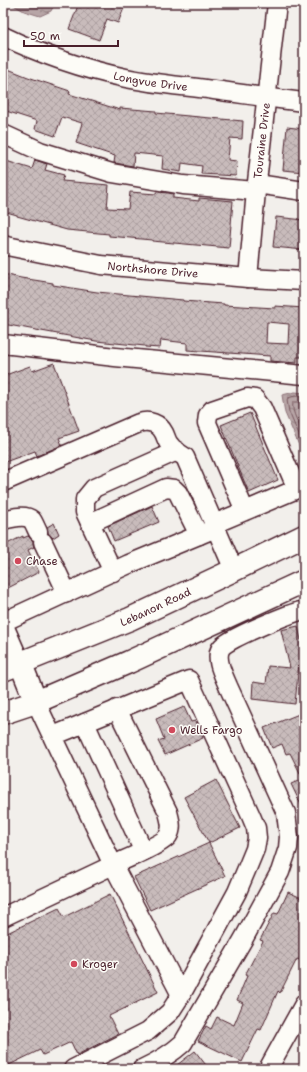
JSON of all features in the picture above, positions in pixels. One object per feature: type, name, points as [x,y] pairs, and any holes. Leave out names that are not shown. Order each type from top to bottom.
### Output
[{"type":"main road","name":"Lebanon Road","points":[[11,666],[130,619],[304,536]]},
{"type":"main road","points":[[3,712],[36,702],[129,662],[304,582]]},
{"type":"main road","points":[[11,666],[36,702]]},
{"type":"street","name":"Touraine Drive","points":[[248,278],[256,187],[277,3]]},
{"type":"street","name":"Longvue Drive","points":[[3,36],[60,60],[119,76],[304,102]]},
{"type":"street","points":[[3,134],[40,151],[112,173],[183,185],[304,190]]},
{"type":"street","name":"Northshore Drive","points":[[3,245],[101,265],[248,278],[304,281]]},
{"type":"street","points":[[3,344],[115,357],[304,375]]},
{"type":"street","points":[[11,666],[3,622],[199,535],[245,511],[297,489],[262,408],[255,399],[247,398],[212,410],[208,416],[207,423],[245,511]]},
{"type":"street","points":[[3,482],[139,423],[151,422],[159,426],[164,432],[169,445],[185,457],[234,570]]},
{"type":"street","points":[[113,572],[85,512],[85,499],[94,488],[177,451]]},
{"type":"street","points":[[90,523],[166,488],[174,489],[178,493],[199,535]]},
{"type":"street","points":[[3,520],[21,517],[32,520],[67,593]]},
{"type":"street","points":[[142,1069],[159,1061],[183,1043],[244,938],[280,872],[288,848],[289,837],[286,813],[228,686],[220,666],[220,648],[239,636],[304,610]]},
{"type":"street","points":[[52,736],[189,680],[256,828],[257,838],[255,849],[237,892],[181,995],[170,1012],[148,1031],[73,1069]]},
{"type":"street","points":[[36,702],[113,865],[181,995]]},
{"type":"street","points":[[3,917],[168,837],[171,829],[171,822],[168,812],[117,710]]},
{"type":"street","points":[[85,723],[143,850]]},
{"type":"street","points":[[268,1069],[304,1004]]},
{"type":"water","points":[[10,3],[55,3],[51,11],[40,16],[24,11]]},
{"type":"water","points":[[295,392],[304,393],[304,457],[285,413],[282,395]]},
{"type":"building","points":[[79,3],[110,3],[124,8],[118,23],[107,19],[99,40],[69,29]]},
{"type":"building","points":[[3,67],[70,91],[69,94],[120,110],[120,108],[156,111],[156,113],[243,121],[242,139],[230,138],[228,160],[237,161],[236,176],[201,174],[202,166],[182,163],[181,172],[162,169],[163,156],[134,153],[133,166],[114,163],[115,156],[76,143],[82,123],[62,117],[55,136],[35,129],[37,121],[3,110]]},
{"type":"building","points":[[287,127],[304,129],[304,172],[283,170]]},
{"type":"building","points":[[3,160],[32,169],[35,160],[47,164],[45,170],[64,175],[62,181],[109,185],[107,208],[128,209],[130,192],[156,194],[156,192],[169,193],[173,194],[173,198],[199,201],[199,198],[233,201],[229,248],[152,241],[109,236],[109,234],[67,230],[3,211]]},
{"type":"building","points":[[276,217],[304,220],[304,250],[273,247]]},
{"type":"building","points":[[3,274],[53,283],[53,285],[97,292],[224,305],[304,308],[304,357],[297,357],[297,363],[270,361],[270,356],[187,350],[187,343],[161,340],[160,348],[145,347],[96,341],[3,324]],"holes":[[[267,322],[289,324],[288,344],[266,343]]]},
{"type":"building","points":[[54,363],[79,431],[59,438],[62,445],[37,456],[35,451],[5,462],[3,456],[3,376],[30,366],[32,371]]},
{"type":"building","points":[[250,413],[278,480],[249,493],[221,425]]},
{"type":"building","points":[[152,506],[159,522],[114,541],[108,526]]},
{"type":"building","points":[[54,523],[59,534],[53,538],[48,533],[47,527]]},
{"type":"building","name":"Chase","points":[[23,536],[23,538],[28,536],[33,541],[34,547],[28,550],[39,572],[6,589],[3,584],[3,546]]},
{"type":"building","points":[[298,626],[301,640],[304,639],[304,662],[299,663],[295,704],[252,699],[253,682],[266,684],[268,666],[290,668],[281,630]]},
{"type":"building","points":[[184,707],[191,722],[195,721],[203,738],[165,755],[158,741],[164,739],[156,719]]},
{"type":"building","points":[[299,714],[304,726],[304,811],[291,784],[303,779],[290,753],[286,754],[282,744],[272,748],[264,728]]},
{"type":"building","points":[[216,780],[240,828],[209,843],[184,797]]},
{"type":"building","points":[[209,843],[225,876],[150,910],[134,877]]},
{"type":"building","points":[[288,892],[304,899],[304,949],[299,960],[297,959],[280,993],[278,991],[261,1030],[258,1029],[242,1062],[198,1041],[206,1026],[211,1029],[217,1017],[234,1025],[243,1003],[237,1000],[247,976],[245,975],[263,941],[260,940],[274,913],[278,914]]},
{"type":"building","name":"Kroger","points":[[110,894],[158,992],[109,1016],[118,1034],[77,1055],[71,1042],[43,1055],[40,1050],[3,1068],[3,935],[59,908],[64,917]]},
{"type":"building","points":[[195,1051],[209,1069],[172,1069]]},
{"type":"place","name":"Chase","points":[[18,561]]},
{"type":"place","name":"Wells Fargo","points":[[172,730]]},
{"type":"place","name":"Kroger","points":[[74,964]]}]
